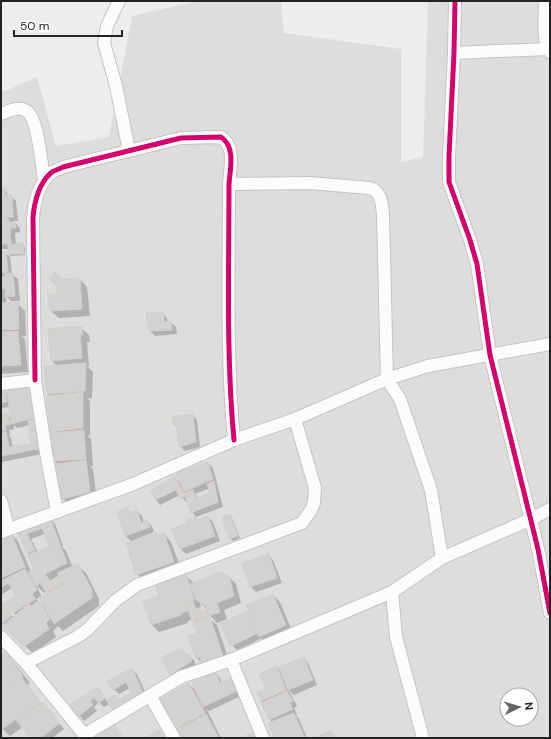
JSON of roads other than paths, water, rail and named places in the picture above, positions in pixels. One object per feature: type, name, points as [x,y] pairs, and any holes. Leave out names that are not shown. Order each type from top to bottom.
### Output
[{"type":"street","points":[[119,1],[105,32],[104,43],[116,86],[128,151]]},
{"type":"street","points":[[455,1],[449,182],[477,264],[490,355],[538,549],[550,613]]},
{"type":"street","points":[[454,53],[549,51],[546,40],[546,1]]},
{"type":"street","points":[[1,114],[13,109],[22,109],[28,112],[36,128],[44,180]]},
{"type":"street","points":[[57,512],[35,380],[33,218],[36,201],[44,180],[52,172],[63,167],[181,138],[221,137],[226,141],[229,146],[230,153],[228,333],[230,402],[234,440]]},
{"type":"street","points":[[229,184],[309,183],[369,188],[377,191],[384,214],[387,379],[400,399],[431,490],[442,558]]},
{"type":"street","points":[[1,501],[4,530],[130,485],[234,440],[295,419],[387,379],[428,366],[550,344]]},
{"type":"street","points":[[1,384],[35,380]]},
{"type":"street","points":[[26,663],[77,637],[116,601],[137,585],[302,523],[314,503],[315,488],[295,419]]},
{"type":"street","points":[[3,642],[26,663],[85,736],[182,677],[231,660],[392,592],[442,558],[531,519],[550,509]]},
{"type":"street","points":[[538,549],[550,562]]},
{"type":"street","points":[[392,592],[396,637],[424,738]]},
{"type":"street","points":[[231,660],[263,738]]},
{"type":"street","points":[[150,696],[174,738]]}]
